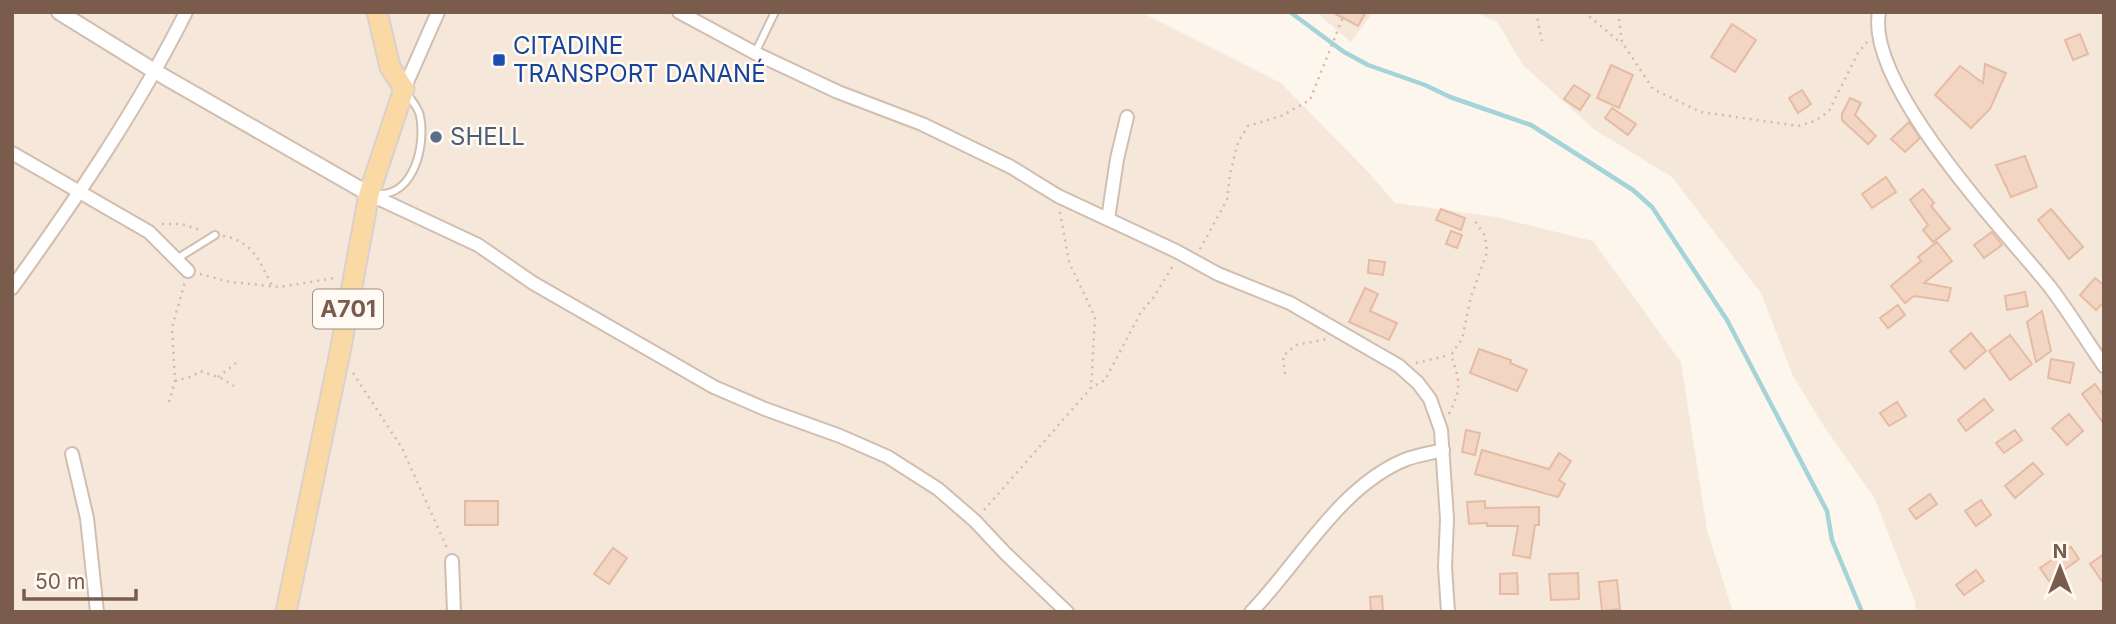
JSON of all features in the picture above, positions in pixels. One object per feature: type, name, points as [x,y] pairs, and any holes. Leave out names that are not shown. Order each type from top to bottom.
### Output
[{"type":"main road","points":[[377,12],[390,67],[404,89]]},
{"type":"main road","name":"A701","points":[[286,612],[340,352],[369,194],[404,89]]},
{"type":"street","points":[[59,12],[156,72],[369,194],[478,245],[533,283],[714,387],[888,457],[938,489],[975,521],[1067,612]]},
{"type":"street","points":[[12,288],[80,194],[156,72],[186,12]]},
{"type":"street","points":[[404,89],[438,12]]},
{"type":"street","points":[[679,12],[755,53],[838,92],[922,124],[1011,167],[1058,196],[1218,274],[1290,303],[1399,366],[1418,383],[1430,399],[1441,430],[1447,519],[1445,567],[1448,612]]},
{"type":"street","points":[[1879,12],[1881,49],[1903,96],[1957,176],[2051,289],[2104,366]]},
{"type":"street","points":[[1108,219],[1117,159],[1127,117]]},
{"type":"street","points":[[12,153],[149,232],[178,258],[188,271]]},
{"type":"street","points":[[1251,612],[1340,507],[1362,487],[1378,474],[1407,459],[1443,450]]},
{"type":"street","points":[[72,454],[87,518],[97,612]]},
{"type":"street","points":[[453,561],[454,612]]},
{"type":"lane","points":[[755,53],[775,12]]},
{"type":"lane","points":[[369,194],[387,195],[404,183],[420,152],[420,113],[404,89]]},
{"type":"lane","points":[[178,258],[215,235]]},
{"type":"path","points":[[975,521],[1091,388],[1105,380],[1141,312],[1187,257],[1227,200],[1238,142],[1248,126],[1281,116],[1310,100],[1345,12]]},
{"type":"path","points":[[1536,12],[1542,41]]},
{"type":"path","points":[[1584,12],[1625,47],[1653,89],[1701,112],[1798,126],[1815,121],[1829,111],[1858,52],[1878,29]]},
{"type":"path","points":[[1618,12],[1625,47]]},
{"type":"path","points":[[1058,196],[1069,262],[1095,317],[1091,388]]},
{"type":"path","points":[[1399,366],[1451,355],[1462,339],[1471,297],[1488,252],[1485,236],[1475,221]]},
{"type":"path","points":[[169,402],[175,381],[172,327],[188,271],[230,282],[279,287],[355,276]]},
{"type":"path","points":[[1285,374],[1283,355],[1297,345],[1341,334]]},
{"type":"path","points":[[340,352],[402,448],[453,561]]},
{"type":"path","points":[[1441,430],[1455,402],[1460,381],[1451,355]]},
{"type":"path","points":[[218,377],[236,363]]},
{"type":"path","points":[[175,381],[200,371],[234,386]]},
{"type":"shaded area","points":[[12,12],[1141,12],[1281,83],[1395,203],[1496,217],[1593,241],[1681,362],[1707,530],[1733,612],[12,612]]},
{"type":"shaded area","points":[[1316,12],[1373,12],[1351,42]]},
{"type":"shaded area","points":[[1475,12],[2104,12],[2104,612],[1916,612],[1915,602],[1874,497],[1825,428],[1793,376],[1761,293],[1672,177],[1595,130],[1523,65],[1497,22]]},
{"type":"building","points":[[1332,12],[1366,12],[1358,26]]},
{"type":"building","points":[[1732,24],[1756,40],[1735,72],[1711,57]]},
{"type":"building","points":[[2080,34],[2088,54],[2073,60],[2065,40]]},
{"type":"building","points":[[1985,64],[2006,73],[1990,109],[1971,128],[1935,95],[1960,66],[1983,83]]},
{"type":"building","points":[[1611,65],[1633,75],[1619,108],[1597,98]]},
{"type":"building","points":[[1574,85],[1590,95],[1580,110],[1564,99]]},
{"type":"building","points":[[1802,90],[1811,104],[1798,113],[1789,98]]},
{"type":"building","points":[[1850,98],[1861,103],[1855,115],[1876,136],[1868,144],[1842,120]]},
{"type":"building","points":[[1612,108],[1636,124],[1628,135],[1605,118]]},
{"type":"building","points":[[1909,122],[1920,138],[1905,152],[1891,139]]},
{"type":"building","points":[[2025,156],[2037,187],[2011,197],[1996,165]]},
{"type":"building","points":[[1886,177],[1896,192],[1872,208],[1862,194]]},
{"type":"building","points":[[1923,189],[1934,203],[1931,206],[1950,229],[1933,242],[1923,230],[1928,225],[1910,200]]},
{"type":"building","points":[[1441,209],[1465,218],[1461,230],[1436,220]]},
{"type":"building","points":[[2051,209],[2083,247],[2069,259],[2038,220]]},
{"type":"building","points":[[1451,231],[1462,235],[1457,248],[1446,244]]},
{"type":"building","points":[[1992,232],[2002,245],[1984,258],[1974,245]]},
{"type":"building","points":[[1937,242],[1952,261],[1924,283],[1951,288],[1948,301],[1914,296],[1905,303],[1891,286],[1921,261],[1918,257]]},
{"type":"building","points":[[1369,260],[1385,262],[1383,275],[1368,273]]},
{"type":"building","points":[[2095,278],[2104,285],[2104,302],[2096,310],[2080,295]]},
{"type":"building","points":[[1365,288],[1378,294],[1370,311],[1397,323],[1389,340],[1349,322]]},
{"type":"building","points":[[2025,292],[2028,306],[2007,310],[2005,296]]},
{"type":"building","points":[[1898,305],[1905,315],[1888,328],[1880,318]]},
{"type":"building","points":[[2042,311],[2051,351],[2036,362],[2027,322]]},
{"type":"building","points":[[1971,333],[1986,351],[1965,369],[1950,351]]},
{"type":"building","points":[[2010,335],[2032,364],[2010,380],[1989,351]]},
{"type":"building","points":[[1479,349],[1511,360],[1510,363],[1527,370],[1517,391],[1470,373]]},
{"type":"building","points":[[2051,359],[2074,363],[2070,383],[2048,378]]},
{"type":"building","points":[[2095,384],[2104,396],[2104,424],[2082,394]]},
{"type":"building","points":[[1984,399],[1993,410],[1966,431],[1958,420]]},
{"type":"building","points":[[1897,402],[1906,416],[1889,426],[1880,413]]},
{"type":"building","points":[[2069,414],[2083,431],[2067,445],[2052,428]]},
{"type":"building","points":[[1466,430],[1480,433],[1475,455],[1462,452]]},
{"type":"building","points":[[2015,430],[2022,440],[2004,453],[1996,443]]},
{"type":"building","points":[[1482,450],[1549,469],[1559,453],[1571,461],[1559,480],[1565,484],[1558,497],[1475,474]]},
{"type":"building","points":[[2033,463],[2043,474],[2015,498],[2005,486]]},
{"type":"building","points":[[1930,494],[1937,504],[1916,519],[1909,509]]},
{"type":"building","points":[[1981,500],[1991,515],[1976,526],[1965,511]]},
{"type":"building","points":[[465,501],[498,501],[498,525],[465,525]]},
{"type":"building","points":[[1485,501],[1485,508],[1539,507],[1539,525],[1535,525],[1530,558],[1513,555],[1518,526],[1469,524],[1467,502]]},
{"type":"building","points":[[2071,547],[2079,559],[2049,581],[2040,568]]},
{"type":"building","points":[[613,548],[627,558],[609,584],[594,574]]},
{"type":"building","points":[[2104,554],[2104,584],[2090,564]]},
{"type":"building","points":[[1976,570],[1984,581],[1964,595],[1956,585]]},
{"type":"building","points":[[1517,573],[1518,594],[1500,594],[1500,574]]},
{"type":"building","points":[[1578,573],[1579,599],[1551,600],[1549,574]]},
{"type":"building","points":[[1617,580],[1620,609],[1602,611],[1599,582]]},
{"type":"building","points":[[1382,596],[1383,612],[1371,612],[1370,597]]},
{"type":"waterway","points":[[1290,12],[1344,52],[1368,65],[1531,125],[1633,190],[1652,207],[1727,320],[1827,511],[1832,540],[1862,612]]},
{"type":"place","name":"CITADINE TRANSPORT DANANÉ","points":[[499,60]]},
{"type":"place","name":"SHELL","points":[[436,137]]}]
